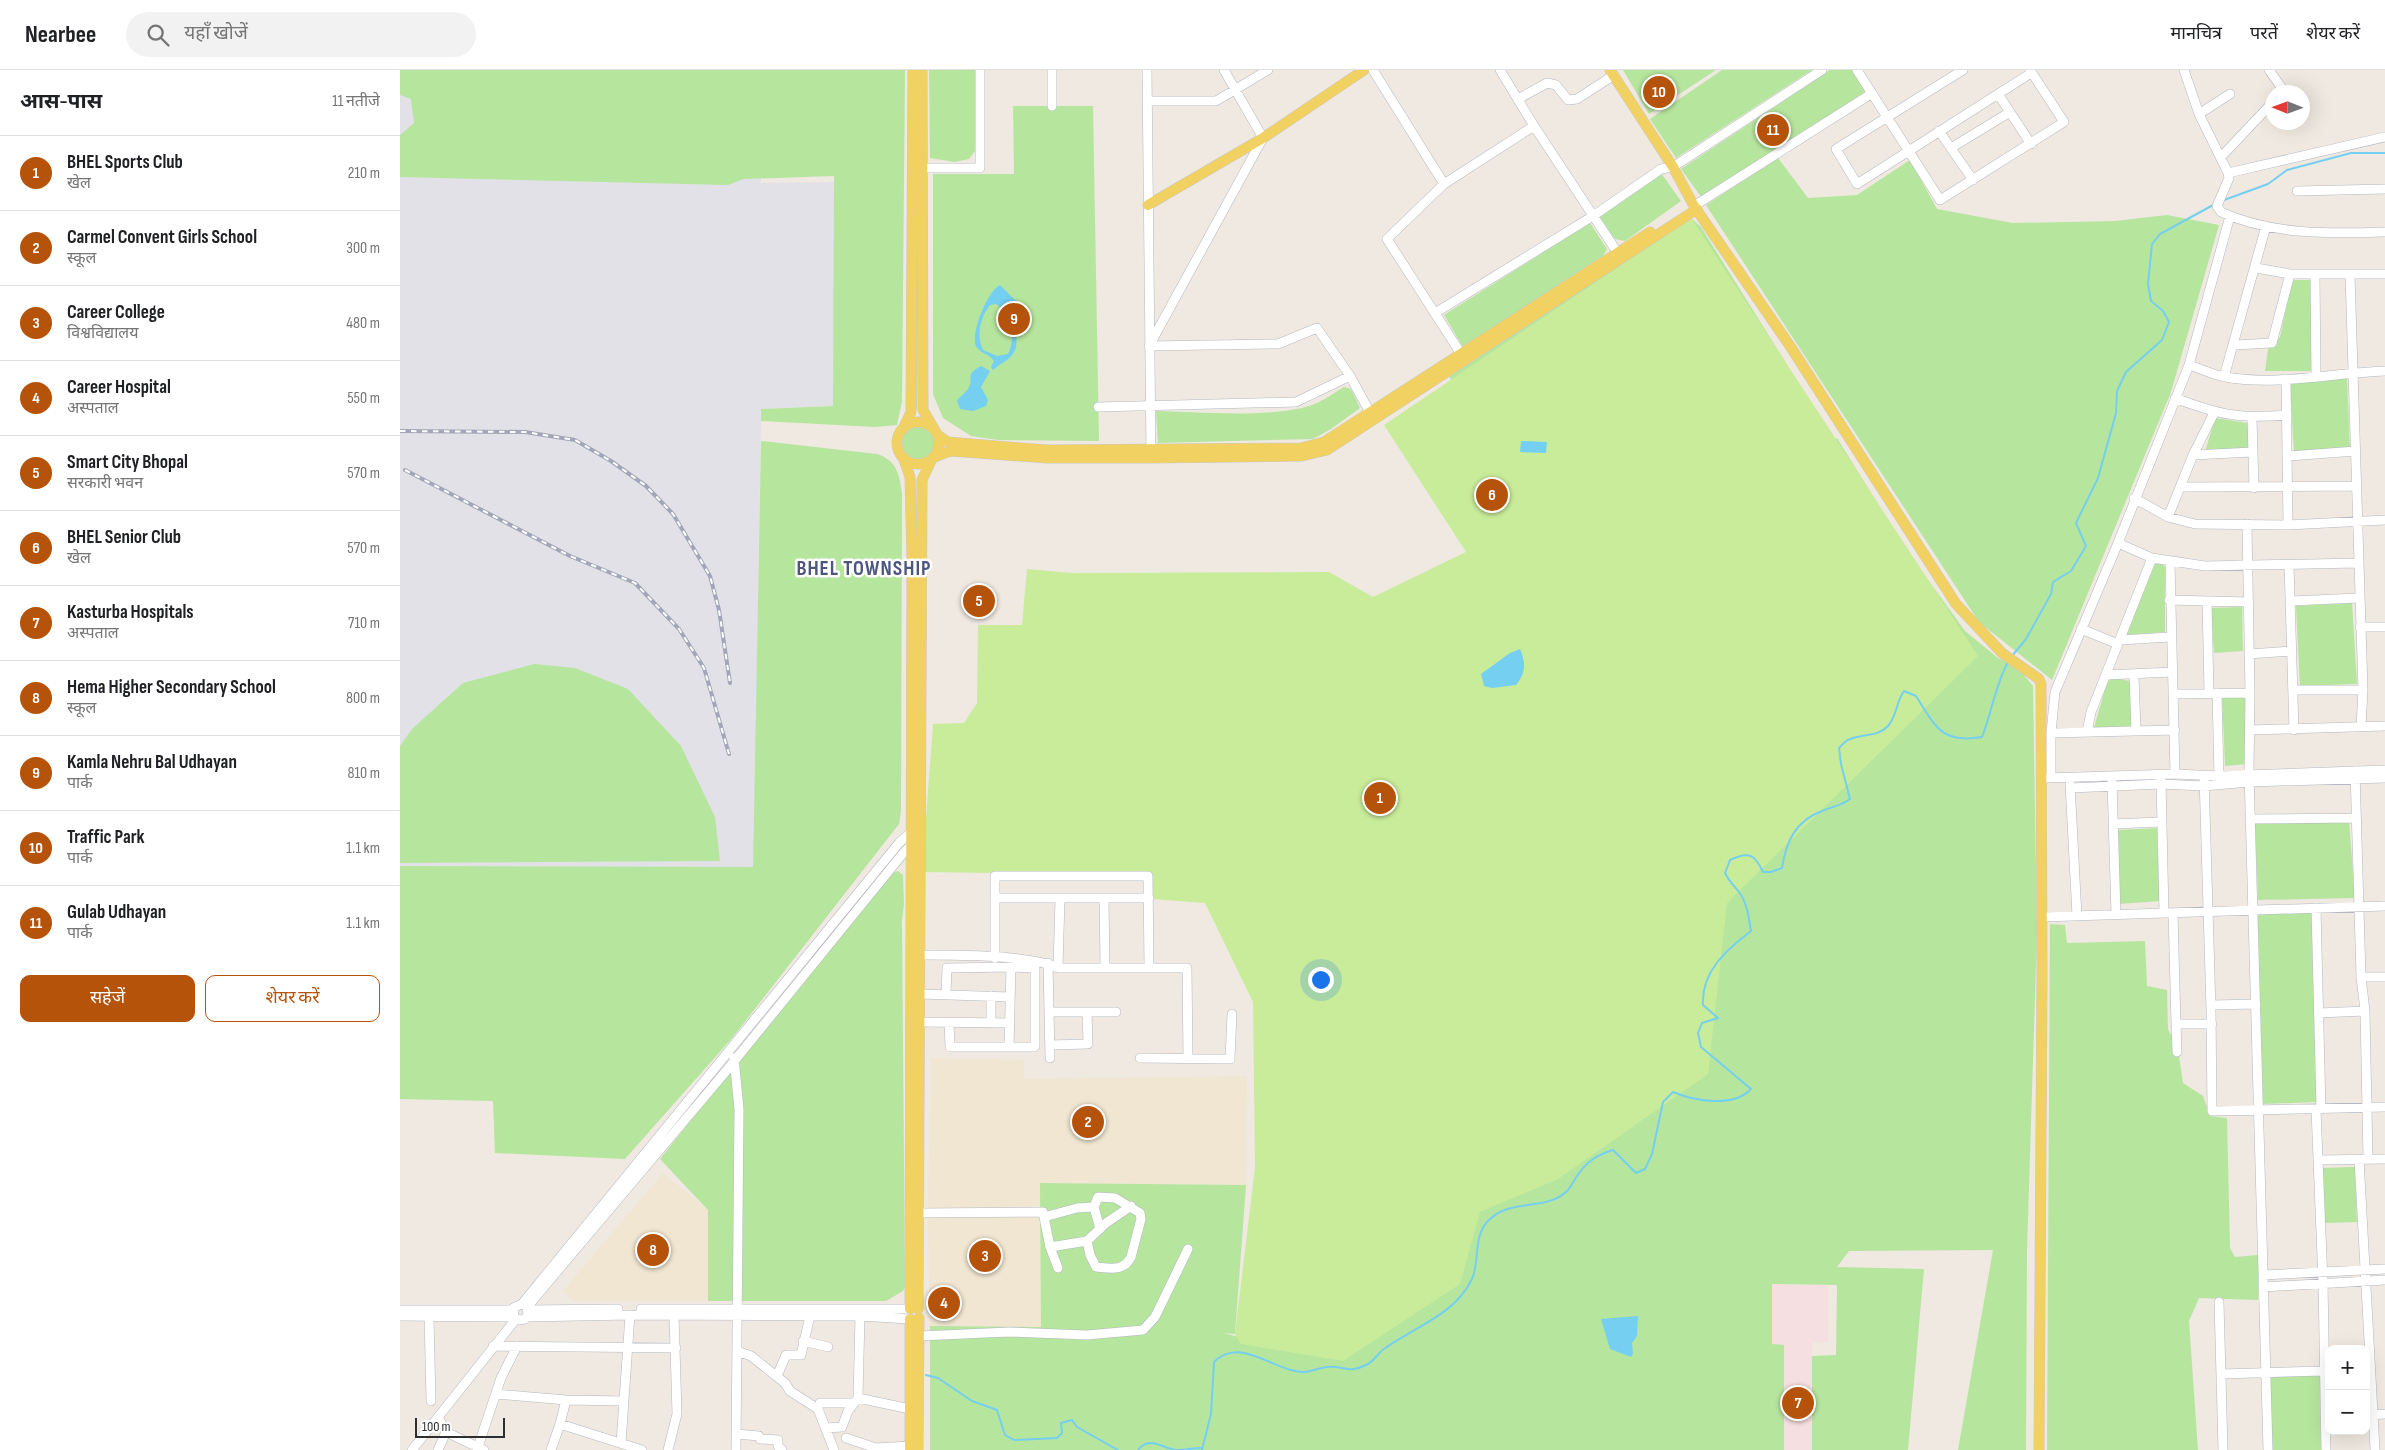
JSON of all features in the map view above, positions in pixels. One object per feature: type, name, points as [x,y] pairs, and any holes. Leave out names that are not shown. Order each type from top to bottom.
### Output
[{"type":"main road","points":[[913,70],[918,168],[923,410],[936,432],[939,450],[922,480],[922,838],[916,913]]},
{"type":"main road","points":[[913,1449],[910,1409],[916,1066],[916,913],[912,845],[910,477],[897,445],[899,434],[911,412],[922,70]]},
{"type":"main road","points":[[1148,205],[1263,138],[1364,70]]},
{"type":"main road","points":[[1612,72],[1673,167],[1695,207],[1790,346],[1956,604],[2002,652],[2039,679],[2041,684],[2046,778],[2042,917],[2040,1450]]},
{"type":"main road","points":[[903,458],[919,465],[950,451],[1047,450],[1151,453],[1301,448],[1324,442],[1371,416],[1695,207]]},
{"type":"main road","points":[[904,427],[916,422],[923,422],[948,442],[993,450]]},
{"type":"main road","points":[[913,1449],[919,1336],[912,1314],[919,1213],[916,1066],[920,1022],[920,994],[916,955]]},
{"type":"street","points":[[918,168],[980,168],[980,70]]},
{"type":"street","points":[[1052,70],[1052,106]]},
{"type":"street","points":[[1147,70],[1151,453]]},
{"type":"street","points":[[1149,346],[1263,138],[1224,70]]},
{"type":"street","points":[[1147,101],[1216,101],[1268,70]]},
{"type":"street","points":[[1373,70],[1444,184]]},
{"type":"street","points":[[1500,70],[1534,126],[1619,255]]},
{"type":"street","points":[[1435,313],[1593,216],[1661,170],[1673,167],[1822,70]]},
{"type":"street","points":[[1857,70],[1871,94],[1886,116],[1910,150],[1940,200],[2064,122],[2030,71],[1998,94],[1939,131],[1910,150],[1857,184],[1836,149],[1886,116],[1963,70]]},
{"type":"street","points":[[2184,70],[2199,114],[2221,157],[2228,176],[2218,206],[2222,212],[2266,226],[2337,234],[2385,232]]},
{"type":"street","points":[[2270,70],[2280,85]]},
{"type":"street","points":[[1518,99],[1547,83],[1556,86],[1568,100],[1577,99],[1612,72]]},
{"type":"street","points":[[1695,207],[1871,94]]},
{"type":"street","points":[[1998,94],[2030,144]]},
{"type":"street","points":[[2199,114],[2230,94]]},
{"type":"street","points":[[2221,157],[2265,110]]},
{"type":"street","points":[[1951,148],[2010,112]]},
{"type":"street","points":[[1463,357],[1388,239],[1444,184],[1534,126]]},
{"type":"street","points":[[1939,131],[1973,180]]},
{"type":"street","points":[[2228,176],[2385,137]]},
{"type":"street","points":[[2297,191],[2385,189]]},
{"type":"street","points":[[2230,216],[2188,364],[2118,543],[2055,692],[2046,778],[2111,776],[2204,786],[2249,778]]},
{"type":"street","points":[[2224,377],[2235,345],[2266,226]]},
{"type":"street","points":[[2256,268],[2290,274],[2385,274]]},
{"type":"street","points":[[2235,345],[2272,343],[2290,274]]},
{"type":"street","points":[[2350,274],[2363,690],[2362,726]]},
{"type":"street","points":[[2315,275],[2316,376]]},
{"type":"street","points":[[1149,346],[1278,344],[1317,328],[1350,376],[1371,416]]},
{"type":"street","points":[[2188,364],[2224,377],[2286,379],[2352,372],[2385,371]]},
{"type":"street","points":[[1098,407],[1296,402],[1350,376]]},
{"type":"street","points":[[2286,379],[2289,456],[2288,525]]},
{"type":"street","points":[[2175,398],[2214,413],[2252,418],[2287,416]]},
{"type":"street","points":[[2168,517],[2193,455],[2214,413]]},
{"type":"street","points":[[2252,418],[2254,488]]},
{"type":"street","points":[[2193,455],[2253,452]]},
{"type":"street","points":[[2289,456],[2356,452]]},
{"type":"street","points":[[2181,487],[2357,486]]},
{"type":"street","points":[[2134,498],[2168,517],[2195,524],[2288,525],[2385,520]]},
{"type":"street","points":[[2247,524],[2250,693],[2249,778],[2268,1450]]},
{"type":"street","points":[[2118,543],[2152,558],[2205,566],[2358,563]]},
{"type":"street","points":[[2087,732],[2091,712],[2152,558]]},
{"type":"street","points":[[2170,562],[2170,637],[2176,774]]},
{"type":"street","points":[[2289,565],[2294,730]]},
{"type":"street","points":[[2291,601],[2359,598]]},
{"type":"street","points":[[2169,600],[2249,602]]},
{"type":"street","points":[[2207,601],[2219,776]]},
{"type":"street","points":[[2360,627],[2385,627]]},
{"type":"street","points":[[2081,629],[2119,642],[2170,637]]},
{"type":"street","points":[[2249,654],[2291,650]]},
{"type":"street","points":[[2106,675],[2172,672]]},
{"type":"street","points":[[2134,674],[2136,731]]},
{"type":"street","points":[[2294,690],[2363,690]]},
{"type":"street","points":[[2173,694],[2250,693]]},
{"type":"street","points":[[2250,730],[2385,726]]},
{"type":"street","points":[[2051,732],[2175,730]]},
{"type":"street","points":[[2355,775],[2385,770]]},
{"type":"street","points":[[2071,788],[2113,786],[2161,780],[2176,774],[2249,778],[2355,775],[2385,778]]},
{"type":"street","points":[[2355,775],[2361,977],[2365,1011],[2364,1159],[2369,1390]]},
{"type":"street","points":[[2111,776],[2113,786],[2116,915]]},
{"type":"street","points":[[2204,776],[2212,1024],[2212,1111],[2385,1107]]},
{"type":"street","points":[[2070,778],[2077,916]]},
{"type":"street","points":[[2161,780],[2161,822],[2177,1052]]},
{"type":"street","points":[[2250,819],[2356,818]]},
{"type":"street","points":[[2114,824],[2161,822]]},
{"type":"street","points":[[400,1310],[514,1315],[522,1320],[526,1310],[733,1047],[899,843],[922,824]]},
{"type":"street","points":[[526,1310],[912,845],[922,838]]},
{"type":"street","points":[[995,958],[995,876],[1148,876],[1149,966]]},
{"type":"street","points":[[995,898],[1149,898]]},
{"type":"street","points":[[1058,968],[1060,898]]},
{"type":"street","points":[[1104,898],[1105,967]]},
{"type":"street","points":[[2042,917],[2253,912],[2385,906]]},
{"type":"street","points":[[2316,908],[2319,1012],[2318,1160],[2325,1390]]},
{"type":"street","points":[[916,955],[995,958],[1048,963],[1058,968],[1149,966],[1187,968],[1188,1058]]},
{"type":"street","points":[[1048,963],[1050,1058]]},
{"type":"street","points":[[1009,1047],[1011,967]]},
{"type":"street","points":[[946,995],[947,968],[1035,968],[1035,1046],[1031,1048],[950,1046],[949,1023]]},
{"type":"street","points":[[2361,977],[2385,977]]},
{"type":"street","points":[[920,994],[1010,997]]},
{"type":"street","points":[[991,1023],[992,996]]},
{"type":"street","points":[[2211,1005],[2256,1004]]},
{"type":"street","points":[[2319,1012],[2365,1011]]},
{"type":"street","points":[[1049,1012],[1116,1012]]},
{"type":"street","points":[[1050,1045],[1088,1044],[1087,1012]]},
{"type":"street","points":[[1140,1058],[1230,1059],[1232,1014]]},
{"type":"street","points":[[920,1022],[1010,1023]]},
{"type":"street","points":[[2176,1024],[2212,1024]]},
{"type":"street","points":[[733,1047],[739,1109],[736,1450]]},
{"type":"street","points":[[2318,1160],[2385,1159]]},
{"type":"street","points":[[1087,1241],[1090,1255],[1096,1267],[1120,1269],[1129,1262],[1140,1213],[1115,1198],[1098,1197],[1094,1207],[1100,1229]]},
{"type":"street","points":[[1050,1247],[1087,1241],[1131,1206]]},
{"type":"street","points":[[1044,1217],[1077,1208],[1094,1207]]},
{"type":"street","points":[[919,1213],[1043,1212],[1050,1247],[1058,1268]]},
{"type":"street","points":[[919,1336],[1009,1332],[1087,1335],[1143,1330],[1155,1317],[1188,1250]]},
{"type":"street","points":[[2263,1287],[2366,1270],[2385,1269]]},
{"type":"street","points":[[2263,1275],[2385,1280]]},
{"type":"street","points":[[2219,1302],[2223,1450]]},
{"type":"street","points":[[412,1450],[493,1346],[514,1315],[516,1306],[526,1310],[630,1315],[737,1312],[810,1316],[912,1314]]},
{"type":"street","points":[[526,1310],[912,1314]]},
{"type":"street","points":[[400,1316],[514,1315]]},
{"type":"street","points":[[621,1443],[630,1315]]},
{"type":"street","points":[[668,1450],[677,1414],[674,1315]]},
{"type":"street","points":[[429,1316],[431,1401]]},
{"type":"street","points":[[777,1376],[786,1355],[801,1355],[810,1316]]},
{"type":"street","points":[[826,1428],[842,1427],[856,1401],[860,1316]]},
{"type":"street","points":[[803,1341],[828,1347]]},
{"type":"street","points":[[493,1346],[676,1348]]},
{"type":"street","points":[[438,1417],[446,1432],[479,1449],[501,1378],[517,1346]]},
{"type":"street","points":[[736,1352],[751,1356],[785,1383],[790,1391],[818,1409],[834,1450]]},
{"type":"street","points":[[2221,1374],[2266,1371],[2324,1371]]},
{"type":"street","points":[[496,1394],[566,1400],[624,1401]]},
{"type":"street","points":[[551,1450],[566,1400]]},
{"type":"street","points":[[820,1403],[856,1401],[910,1409]]},
{"type":"street","points":[[2375,1450],[2370,1415],[2385,1414]]},
{"type":"street","points":[[560,1424],[642,1450]]},
{"type":"street","points":[[438,1450],[446,1432]]},
{"type":"street","points":[[736,1434],[759,1436],[760,1439],[778,1440],[778,1446],[782,1450]]},
{"type":"street","points":[[2326,1435],[2326,1450]]},
{"type":"street","points":[[846,1438],[876,1448],[913,1449]]},
{"type":"shaded area","points":[[400,70],[761,70],[761,183],[835,182],[833,406],[761,409],[754,868],[400,866]]},
{"type":"shaded area","points":[[931,1058],[1024,1060],[1024,1079],[1247,1076],[1246,1185],[1041,1183],[1040,1206],[928,1209]]},
{"type":"shaded area","points":[[663,1173],[708,1210],[708,1301],[573,1301],[563,1291]]},
{"type":"shaded area","points":[[928,1216],[1041,1216],[1041,1327],[930,1326]]},
{"type":"shaded area","points":[[1772,1284],[1828,1285],[1828,1342],[1812,1343],[1812,1450],[1784,1450],[1784,1346],[1772,1345]]},
{"type":"green space","points":[[400,70],[905,70],[902,401],[897,425],[875,427],[761,421],[761,409],[833,406],[834,176],[744,179],[728,185],[400,177],[400,135],[414,123],[411,99],[400,95]]},
{"type":"green space","points":[[929,70],[975,70],[975,151],[969,159],[955,162],[930,158]]},
{"type":"green space","points":[[1623,70],[1716,70],[1649,114]]},
{"type":"green space","points":[[1722,70],[1812,70],[1676,158],[1650,119]]},
{"type":"green space","points":[[1830,70],[1853,70],[1866,91],[1702,198],[1681,169]]},
{"type":"green space","points":[[1013,106],[1093,106],[1099,441],[998,440],[971,436],[943,418],[933,394],[933,174],[1014,174]]},
{"type":"green space","points":[[1778,158],[1808,198],[1857,195],[1910,160],[1937,209],[2013,223],[2115,221],[2167,215],[2219,225],[2171,392],[2052,680],[1979,622],[1706,205]]},
{"type":"green space","points":[[1661,173],[1681,201],[1625,241],[1615,239],[1599,216]]},
{"type":"green space","points":[[916,176],[919,176],[917,409],[915,409]]},
{"type":"green space","points":[[1691,218],[1701,227],[1819,416],[1802,458],[1837,438],[1905,548],[1965,631],[1998,658],[2017,667],[2033,686],[2037,934],[2027,1249],[2026,1450],[1958,1450],[1993,1250],[1849,1251],[1837,1267],[1924,1269],[1908,1450],[1812,1450],[1812,1356],[1836,1355],[1837,1285],[1772,1284],[1772,1344],[1784,1345],[1784,1450],[930,1450],[930,1326],[1041,1327],[1040,1183],[1246,1185],[1235,1334],[1223,1333],[1247,1339],[1589,908],[1467,409],[1449,376]]},
{"type":"green space","points":[[1691,218],[1978,656],[1727,903],[1708,1074],[1558,1179],[1480,1212],[1460,1284],[1343,1361],[1241,1344],[1235,1334],[1255,1167],[1253,1002],[1205,903],[1151,899],[1152,875],[922,872],[933,724],[964,723],[977,703],[978,625],[1022,625],[1027,569],[1072,573],[1329,572],[1373,597],[1466,552],[1384,425]]},
{"type":"green space","points":[[1590,223],[1607,249],[1603,256],[1463,347],[1444,315]]},
{"type":"green space","points":[[2310,280],[2314,371],[2265,371],[2268,349],[2280,337],[2292,281]]},
{"type":"green space","points":[[2347,378],[2350,449],[2294,453],[2290,382]]},
{"type":"green space","points":[[1344,387],[1351,389],[1360,408],[1331,429],[1313,439],[1158,443],[1156,411],[1261,413],[1283,411],[1317,403]]},
{"type":"green space","points":[[2215,418],[2248,423],[2249,449],[2205,452]]},
{"type":"green space","points":[[919,426],[931,431],[936,443],[931,455],[919,460],[907,455],[902,443],[907,431]]},
{"type":"green space","points":[[761,441],[877,454],[893,464],[900,479],[902,493],[901,811],[899,824],[733,1037],[625,1159],[495,1153],[493,1101],[400,1099],[400,866],[753,867]]},
{"type":"green space","points":[[2156,562],[2165,566],[2165,632],[2125,635]]},
{"type":"green space","points":[[2352,603],[2357,684],[2300,686],[2296,606]]},
{"type":"green space","points":[[2242,607],[2243,651],[2214,653],[2211,608]]},
{"type":"green space","points":[[534,664],[575,668],[628,689],[681,746],[715,817],[720,861],[400,863],[400,746],[412,729],[463,683]]},
{"type":"green space","points":[[2113,678],[2130,681],[2132,727],[2094,728],[2107,682]]},
{"type":"green space","points":[[2245,694],[2247,764],[2225,766],[2222,695]]},
{"type":"green space","points":[[2349,821],[2355,898],[2258,900],[2255,824]]},
{"type":"green space","points":[[2157,828],[2160,901],[2119,904],[2118,830]]},
{"type":"green space","points":[[898,871],[903,875],[904,904],[902,921],[905,1286],[903,1291],[886,1301],[708,1301],[708,1210],[660,1159],[859,909],[864,911],[893,873]]},
{"type":"green space","points":[[2312,910],[2318,1102],[2262,1104],[2256,915]]},
{"type":"green space","points":[[2050,924],[2065,925],[2067,943],[2145,941],[2147,986],[2167,990],[2168,1030],[2177,1043],[2183,1083],[2203,1096],[2210,1116],[2227,1118],[2230,1248],[2235,1257],[2258,1255],[2258,1300],[2199,1298],[2189,1321],[2198,1450],[2047,1450]]},
{"type":"green space","points":[[2355,1167],[2357,1222],[2325,1223],[2321,1168]]},
{"type":"green space","points":[[2320,1373],[2321,1450],[2271,1450],[2268,1374]]},
{"type":"water","points":[[1000,285],[1020,307],[1015,321],[1016,348],[1008,359],[993,370],[991,367],[994,361],[990,356],[978,349],[975,340],[981,313],[995,289]],"holes":[[[996,304],[1009,320],[1012,341],[1008,354],[997,356],[983,350],[980,339],[980,327],[990,305]]]},
{"type":"water","points":[[981,366],[990,371],[981,387],[988,400],[986,406],[973,411],[960,409],[957,401],[968,389],[972,372]]},
{"type":"water","points":[[1521,441],[1547,442],[1546,453],[1520,452]]},
{"type":"water","points":[[1520,649],[1524,668],[1522,676],[1516,685],[1492,688],[1484,686],[1481,674],[1510,653]]},
{"type":"water","points":[[1638,1316],[1637,1336],[1632,1343],[1633,1354],[1631,1357],[1610,1349],[1601,1319]]},
{"type":"waterway","points":[[2224,200],[2268,184],[2287,170],[2351,153],[2385,153]]},
{"type":"waterway","points":[[2012,656],[2026,639],[2051,594],[2053,582],[2071,571],[2086,546],[2076,523],[2098,478],[2116,413],[2117,391],[2126,372],[2162,340],[2169,322],[2163,311],[2151,301],[2148,284],[2152,244],[2160,234],[2215,204]]},
{"type":"waterway","points":[[1202,1450],[1211,1414],[1214,1362],[1223,1355],[1242,1353],[1281,1367],[1302,1372],[1327,1367],[1355,1369],[1368,1364],[1384,1349],[1445,1311],[1465,1291],[1472,1279],[1476,1265],[1480,1235],[1487,1222],[1496,1214],[1558,1197],[1568,1189],[1589,1162],[1597,1156],[1613,1150],[1636,1173],[1645,1169],[1652,1154],[1663,1102],[1673,1092],[1702,1100],[1724,1101],[1735,1099],[1751,1089],[1701,1047],[1698,1033],[1702,1023],[1718,1018],[1703,1005],[1703,993],[1711,972],[1724,954],[1751,931],[1744,901],[1725,873],[1730,860],[1746,855],[1754,858],[1763,872],[1771,872],[1782,868],[1789,841],[1805,820],[1850,799],[1839,748],[1846,741],[1853,738],[1884,730],[1891,722],[1904,691],[1916,696],[1941,731],[1957,738],[1982,737],[2000,680],[2008,662]]},
{"type":"waterway","points":[[926,1375],[938,1378],[972,1401],[997,1410],[1005,1435],[1014,1440],[1057,1438],[1062,1433],[1061,1423],[1072,1420],[1077,1427],[1118,1450]]},
{"type":"waterway","points":[[1138,1450],[1152,1443],[1177,1450],[1201,1448]]},
{"type":"railway","points":[[400,431],[525,432],[575,440],[611,461],[646,486],[673,514],[710,576],[719,610],[730,683]]},
{"type":"railway","points":[[405,470],[570,556],[635,583],[679,629],[704,668],[729,754]]},
{"type":"place","name":"Traffic Park","points":[[1659,92]]},
{"type":"place","name":"Gulab Udhayan","points":[[1773,130]]},
{"type":"place","name":"Kamla Nehru Bal Udhayan","points":[[1014,319]]},
{"type":"place","name":"BHEL Senior Club","points":[[1492,495]]},
{"type":"place","name":"Smart City Bhopal","points":[[979,601]]},
{"type":"place","name":"BHEL Sports Club","points":[[1380,798]]},
{"type":"place","name":"Carmel Convent Girls School","points":[[1088,1122]]},
{"type":"place","name":"Hema Higher Secondary School","points":[[653,1250]]},
{"type":"place","name":"Career College","points":[[985,1256]]},
{"type":"place","name":"Career Hospital","points":[[944,1303]]},
{"type":"place","name":"Kasturba Hospitals","points":[[1798,1403]]},
{"type":"district","name":"BHEL TOWNSHIP","points":[[864,568]]}]
